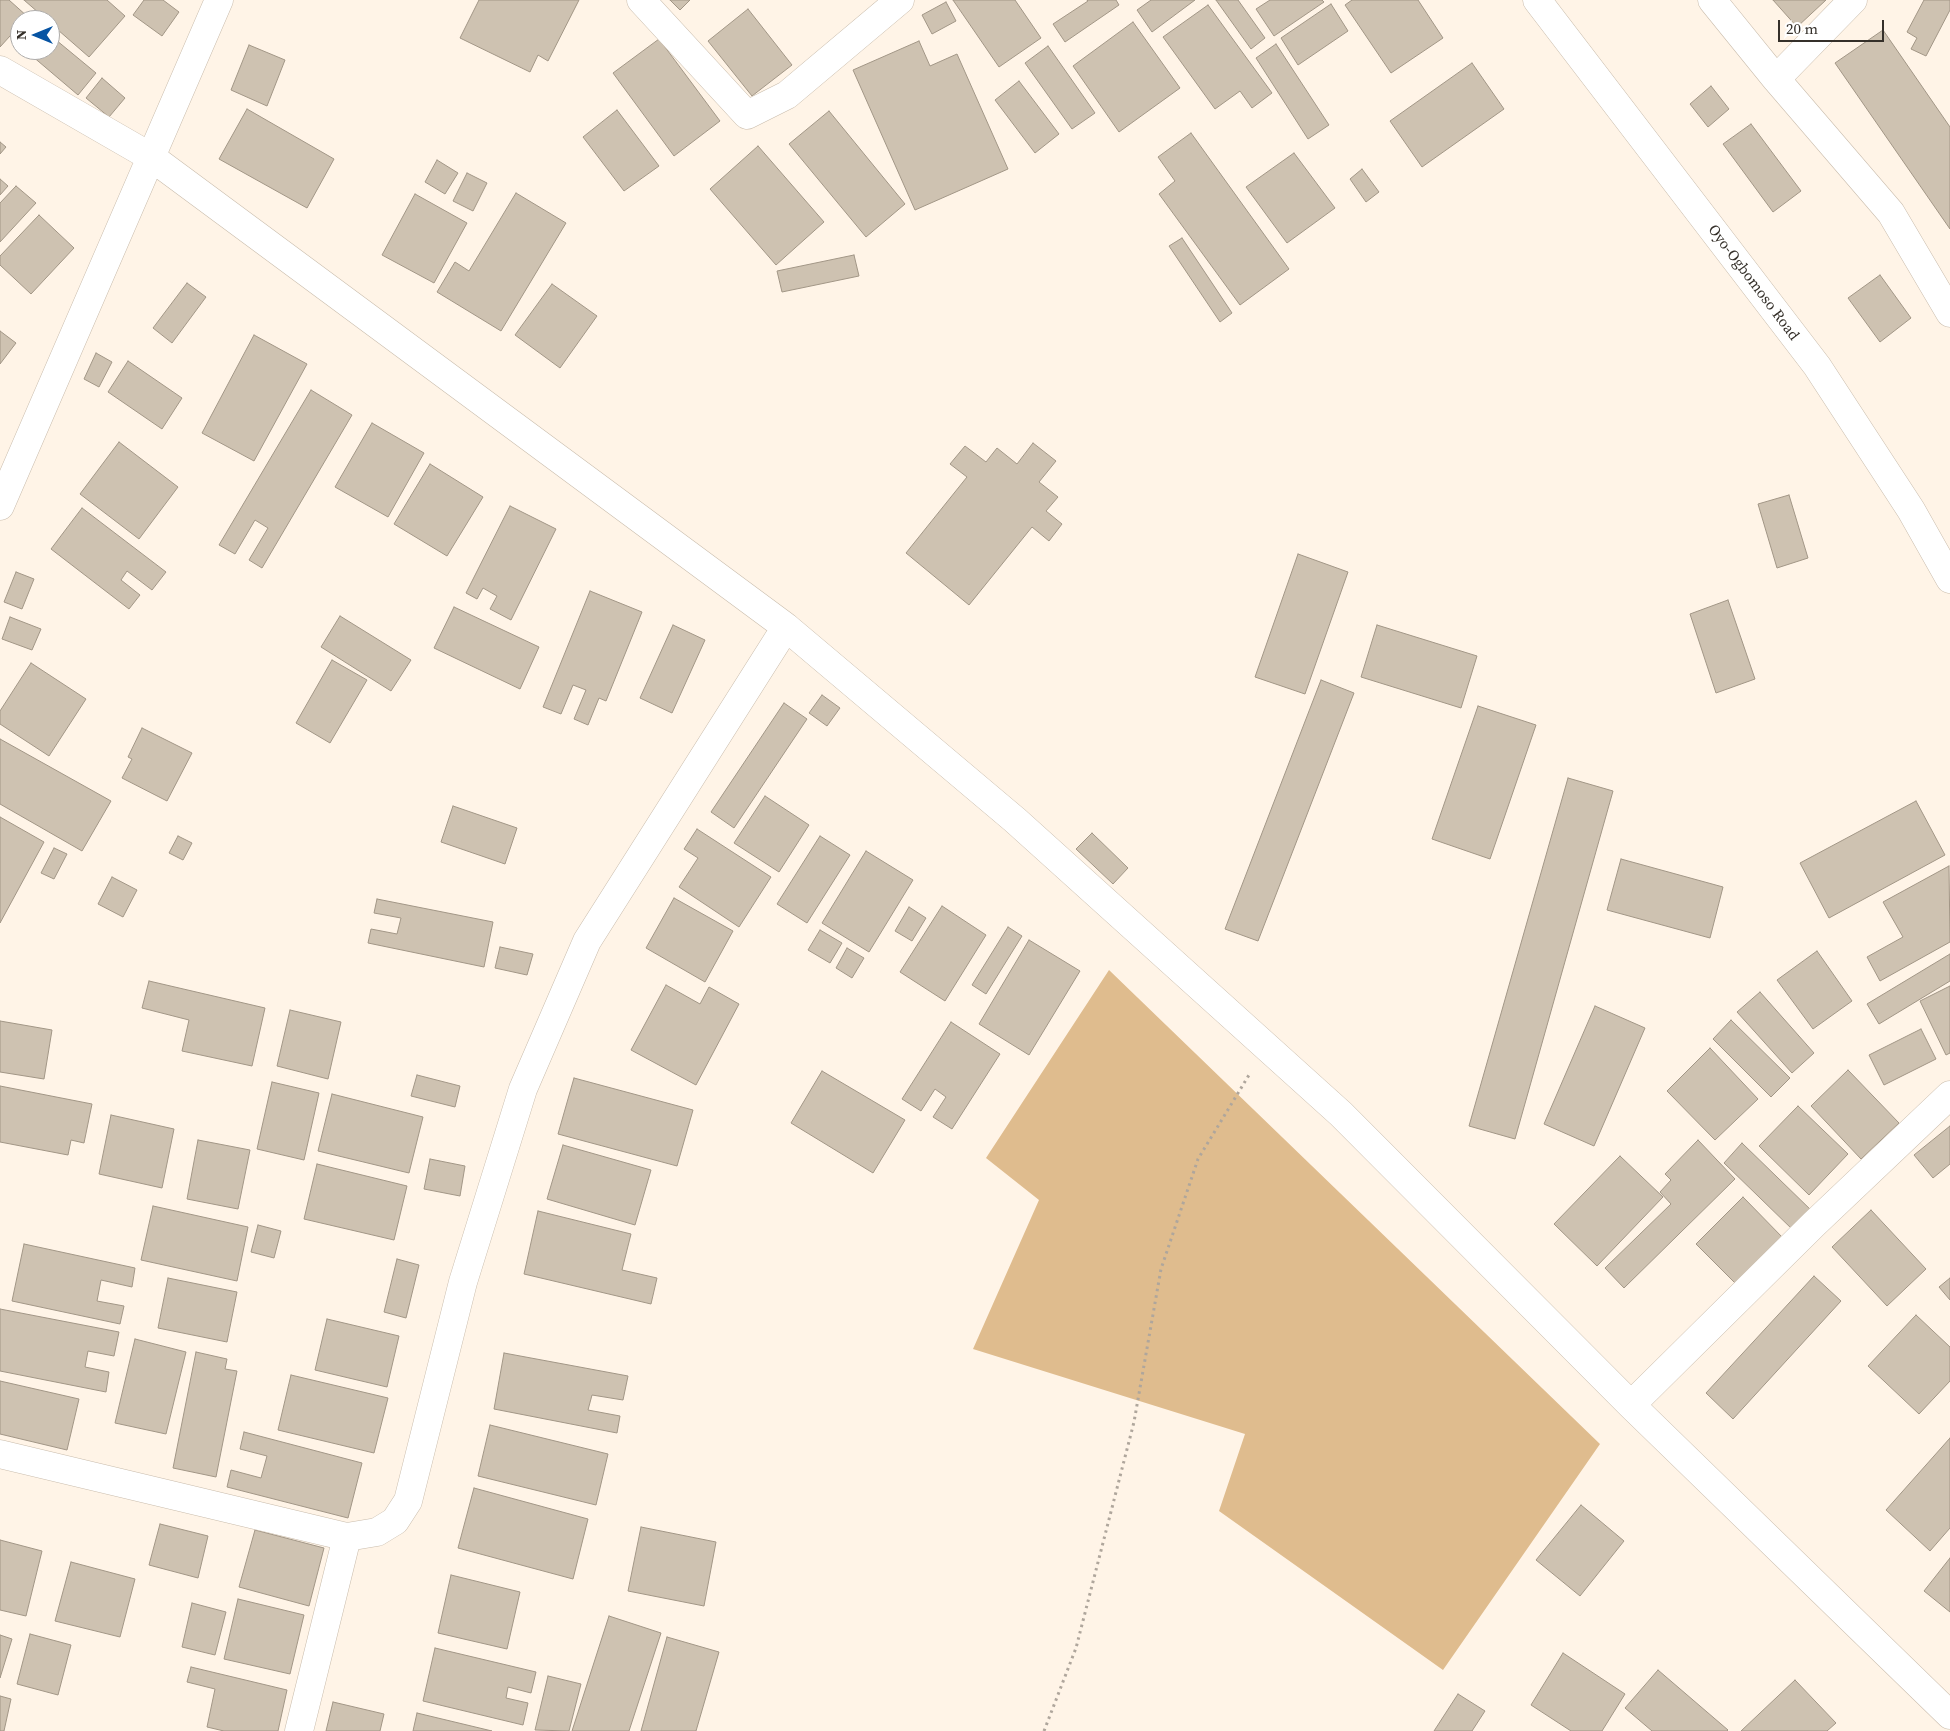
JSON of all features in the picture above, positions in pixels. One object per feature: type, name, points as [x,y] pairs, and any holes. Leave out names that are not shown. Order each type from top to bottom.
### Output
[{"type":"main road","points":[[0,506],[219,0]]},
{"type":"main road","points":[[641,0],[747,115],[787,95],[900,0]]},
{"type":"main road","name":"Oyo-Ogbomoso Road","points":[[1538,0],[1817,366],[1912,510],[1950,579]]},
{"type":"main road","points":[[1712,0],[1776,79],[1891,212],[1950,313]]},
{"type":"main road","points":[[1776,79],[1853,0]]},
{"type":"main road","points":[[0,70],[151,157],[786,627],[1014,820],[1341,1114],[1631,1405],[1950,1715]]},
{"type":"main road","points":[[0,1454],[347,1536],[377,1532],[396,1521],[408,1501],[462,1282],[523,1089],[587,942],[786,627]]},
{"type":"main road","points":[[1631,1405],[1814,1224],[1950,1095]]},
{"type":"main road","points":[[299,1731],[347,1536]]},
{"type":"path","points":[[1044,1731],[1076,1648],[1127,1450],[1134,1422],[1160,1269],[1198,1159],[1266,1047]]},
{"type":"shaded area","points":[[1109,970],[1600,1444],[1443,1670],[1219,1511],[1245,1434],[973,1349],[1039,1200],[986,1158]]},
{"type":"building","points":[[0,0],[9,0],[20,10],[10,10],[10,36],[0,47]]},
{"type":"building","points":[[24,0],[107,0],[125,16],[89,57],[60,32],[60,10],[36,10]]},
{"type":"building","points":[[144,0],[163,0],[179,12],[162,36],[133,15]]},
{"type":"building","points":[[479,0],[579,0],[548,61],[538,55],[530,72],[460,38]]},
{"type":"building","points":[[670,0],[690,0],[680,10]]},
{"type":"building","points":[[953,0],[1015,0],[1041,38],[999,67]]},
{"type":"building","points":[[1087,0],[1116,0],[1119,5],[1065,42],[1053,24]]},
{"type":"building","points":[[1151,0],[1195,0],[1152,32],[1137,10]]},
{"type":"building","points":[[1216,0],[1238,0],[1265,38],[1251,49]]},
{"type":"building","points":[[1270,0],[1322,0],[1324,2],[1274,36],[1256,9]]},
{"type":"building","points":[[1352,0],[1418,0],[1443,38],[1391,73],[1345,5]]},
{"type":"building","points":[[1773,0],[1826,0],[1797,27]]},
{"type":"building","points":[[1924,0],[1950,0],[1950,10],[1926,56],[1911,49],[1917,38],[1907,32]]},
{"type":"building","points":[[946,2],[956,21],[932,34],[922,15]]},
{"type":"building","points":[[1331,4],[1348,31],[1298,65],[1281,38]]},
{"type":"building","points":[[1208,5],[1272,93],[1252,108],[1240,91],[1215,109],[1163,37]]},
{"type":"building","points":[[748,9],[792,65],[752,96],[708,41]]},
{"type":"building","points":[[1133,22],[1180,88],[1119,132],[1073,66]]},
{"type":"building","points":[[1883,30],[1950,127],[1950,229],[1835,63]]},
{"type":"building","points":[[659,39],[720,121],[674,156],[613,73]]},
{"type":"building","points":[[919,41],[930,66],[957,54],[1008,169],[915,210],[853,70]]},
{"type":"building","points":[[60,43],[96,73],[78,95],[37,60],[60,60]]},
{"type":"building","points":[[1276,44],[1329,125],[1308,139],[1256,58]]},
{"type":"building","points":[[249,45],[285,60],[267,106],[231,90]]},
{"type":"building","points":[[1048,46],[1095,113],[1072,129],[1025,63]]},
{"type":"building","points":[[1472,63],[1504,109],[1422,167],[1390,121]]},
{"type":"building","points":[[102,78],[125,98],[109,117],[86,98]]},
{"type":"building","points":[[1019,81],[1059,134],[1035,153],[995,100]]},
{"type":"building","points":[[1711,86],[1729,109],[1708,127],[1690,104]]},
{"type":"building","points":[[247,109],[334,159],[307,208],[219,159]]},
{"type":"building","points":[[617,110],[659,166],[624,191],[583,137]]},
{"type":"building","points":[[829,111],[905,204],[866,237],[789,144]]},
{"type":"building","points":[[1751,124],[1801,191],[1773,212],[1723,144]]},
{"type":"building","points":[[1191,133],[1289,269],[1240,305],[1159,194],[1175,181],[1158,157]]},
{"type":"building","points":[[0,142],[6,147],[0,154]]},
{"type":"building","points":[[758,146],[824,222],[776,265],[710,189]]},
{"type":"building","points":[[1294,153],[1335,208],[1287,243],[1246,187]]},
{"type":"building","points":[[437,160],[458,173],[445,194],[425,182]]},
{"type":"building","points":[[1362,169],[1379,192],[1366,202],[1350,179]]},
{"type":"building","points":[[467,173],[487,183],[473,211],[453,201]]},
{"type":"building","points":[[0,179],[8,186],[0,195]]},
{"type":"building","points":[[16,186],[36,203],[0,242],[0,203]]},
{"type":"building","points":[[516,193],[566,223],[501,331],[437,292],[455,262],[469,271]]},
{"type":"building","points":[[415,194],[467,223],[434,283],[382,255]]},
{"type":"building","points":[[39,215],[74,248],[31,294],[0,265],[0,256]]},
{"type":"building","points":[[1182,238],[1232,313],[1220,322],[1169,246]]},
{"type":"building","points":[[854,255],[859,276],[782,292],[777,271]]},
{"type":"building","points":[[1880,275],[1911,318],[1880,342],[1848,298]]},
{"type":"building","points":[[187,283],[206,297],[172,343],[153,328]]},
{"type":"building","points":[[552,284],[597,316],[560,368],[515,335]]},
{"type":"building","points":[[0,331],[16,343],[0,364]]},
{"type":"building","points":[[254,335],[307,364],[254,461],[202,433]]},
{"type":"building","points":[[96,353],[112,362],[99,387],[84,379]]},
{"type":"building","points":[[128,361],[182,398],[162,429],[108,392]]},
{"type":"building","points":[[311,390],[352,415],[262,568],[249,560],[268,528],[255,520],[235,554],[219,545]]},
{"type":"building","points":[[372,423],[424,453],[388,517],[335,487]]},
{"type":"building","points":[[119,442],[178,487],[139,539],[80,494]]},
{"type":"building","points":[[1033,443],[1056,461],[1039,482],[1058,497],[1046,511],[1062,524],[1049,541],[1032,527],[969,605],[906,553],[967,477],[950,464],[965,446],[986,462],[997,448],[1017,464]]},
{"type":"building","points":[[430,464],[483,497],[447,556],[394,524]]},
{"type":"building","points":[[1789,495],[1808,558],[1777,568],[1758,504]]},
{"type":"building","points":[[510,506],[556,529],[511,620],[490,609],[497,596],[483,588],[477,599],[466,593]]},
{"type":"building","points":[[82,508],[166,572],[152,590],[127,571],[121,580],[140,595],[129,609],[51,549]]},
{"type":"building","points":[[1298,554],[1348,572],[1305,694],[1255,677]]},
{"type":"building","points":[[16,572],[34,579],[22,609],[4,602]]},
{"type":"building","points":[[590,591],[642,612],[606,701],[599,698],[588,725],[574,719],[586,690],[573,685],[561,714],[543,707]]},
{"type":"building","points":[[1728,600],[1755,679],[1716,693],[1690,614]]},
{"type":"building","points":[[454,607],[539,647],[520,689],[434,648]]},
{"type":"building","points":[[340,616],[411,660],[391,691],[321,647]]},
{"type":"building","points":[[10,617],[41,629],[32,650],[2,639]]},
{"type":"building","points":[[673,625],[705,640],[672,713],[640,698]]},
{"type":"building","points":[[1377,625],[1477,656],[1461,708],[1361,677]]},
{"type":"building","points":[[332,660],[367,680],[330,743],[296,723]]},
{"type":"building","points":[[31,663],[86,699],[49,756],[0,724],[0,711]]},
{"type":"building","points":[[1321,680],[1354,693],[1258,941],[1225,929]]},
{"type":"building","points":[[822,695],[840,708],[827,726],[809,713]]},
{"type":"building","points":[[784,703],[807,719],[734,828],[711,812]]},
{"type":"building","points":[[1478,706],[1536,725],[1490,859],[1432,839]]},
{"type":"building","points":[[142,728],[192,753],[167,801],[122,778],[132,759],[128,757]]},
{"type":"building","points":[[0,739],[111,801],[82,851],[0,804]]},
{"type":"building","points":[[1568,778],[1613,791],[1515,1139],[1469,1126]]},
{"type":"building","points":[[765,796],[809,825],[779,872],[734,843]]},
{"type":"building","points":[[1916,801],[1945,855],[1829,918],[1800,863]]},
{"type":"building","points":[[453,806],[517,828],[505,864],[441,842]]},
{"type":"building","points":[[0,817],[44,842],[0,923]]},
{"type":"building","points":[[697,829],[771,877],[739,927],[679,887],[698,858],[684,849]]},
{"type":"building","points":[[1092,833],[1128,868],[1113,884],[1076,849]]},
{"type":"building","points":[[178,836],[192,843],[183,860],[169,853]]},
{"type":"building","points":[[820,836],[850,855],[807,923],[777,904]]},
{"type":"building","points":[[54,848],[67,854],[54,879],[41,873]]},
{"type":"building","points":[[866,851],[913,880],[869,952],[822,923]]},
{"type":"building","points":[[1621,859],[1723,887],[1710,938],[1607,910]]},
{"type":"building","points":[[1949,866],[1950,942],[1880,981],[1867,957],[1903,937],[1883,902]]},
{"type":"building","points":[[112,877],[137,890],[123,917],[98,904]]},
{"type":"building","points":[[674,898],[733,931],[705,982],[646,948]]},
{"type":"building","points":[[377,899],[493,922],[484,967],[368,943],[371,929],[397,934],[401,918],[374,913]]},
{"type":"building","points":[[942,906],[986,935],[945,1001],[900,972]]},
{"type":"building","points":[[909,907],[926,918],[912,941],[895,931]]},
{"type":"building","points":[[1008,927],[1022,936],[986,994],[972,985]]},
{"type":"building","points":[[820,930],[842,943],[830,963],[808,950]]},
{"type":"building","points":[[1029,940],[1080,971],[1029,1055],[979,1024]]},
{"type":"building","points":[[500,947],[533,954],[527,975],[495,968]]},
{"type":"building","points":[[847,948],[864,958],[852,978],[836,968]]},
{"type":"building","points":[[1817,951],[1852,1001],[1813,1029],[1777,980]]},
{"type":"building","points":[[1950,954],[1950,981],[1879,1024],[1867,1004]]},
{"type":"building","points":[[149,981],[265,1008],[252,1066],[182,1051],[189,1020],[142,1008]]},
{"type":"building","points":[[666,985],[700,1004],[709,987],[739,1004],[696,1085],[631,1050]]},
{"type":"building","points":[[1950,986],[1950,1053],[1946,1055],[1920,1001]]},
{"type":"building","points":[[1760,992],[1814,1053],[1792,1073],[1737,1012]]},
{"type":"building","points":[[1595,1006],[1645,1028],[1594,1146],[1544,1124]]},
{"type":"building","points":[[290,1010],[341,1022],[328,1079],[277,1066]]},
{"type":"building","points":[[1731,1020],[1790,1078],[1771,1097],[1713,1039]]},
{"type":"building","points":[[0,1021],[52,1030],[44,1079],[0,1072]]},
{"type":"building","points":[[951,1022],[1000,1054],[952,1129],[933,1117],[946,1097],[935,1089],[921,1111],[902,1099]]},
{"type":"building","points":[[1921,1029],[1936,1059],[1884,1085],[1869,1055]]},
{"type":"building","points":[[1710,1048],[1758,1099],[1715,1140],[1667,1091]]},
{"type":"building","points":[[1848,1070],[1899,1123],[1861,1159],[1811,1106]]},
{"type":"building","points":[[822,1071],[905,1120],[873,1173],[791,1123]]},
{"type":"building","points":[[417,1075],[460,1086],[455,1107],[411,1096]]},
{"type":"building","points":[[574,1078],[693,1110],[677,1166],[558,1134]]},
{"type":"building","points":[[272,1082],[319,1093],[304,1160],[257,1149]]},
{"type":"building","points":[[0,1086],[92,1104],[84,1143],[71,1140],[68,1155],[0,1142]]},
{"type":"building","points":[[332,1094],[423,1117],[409,1173],[318,1151]]},
{"type":"building","points":[[1798,1106],[1848,1154],[1809,1195],[1759,1146]]},
{"type":"building","points":[[111,1115],[174,1129],[162,1188],[99,1174]]},
{"type":"building","points":[[1950,1126],[1950,1164],[1933,1178],[1914,1155]]},
{"type":"building","points":[[198,1140],[250,1150],[238,1209],[187,1199]]},
{"type":"building","points":[[1698,1140],[1735,1179],[1624,1288],[1605,1268],[1671,1204],[1660,1192],[1671,1180],[1665,1174]]},
{"type":"building","points":[[1742,1143],[1813,1212],[1794,1231],[1724,1163]]},
{"type":"building","points":[[563,1145],[651,1170],[635,1225],[547,1199]]},
{"type":"building","points":[[1620,1156],[1663,1197],[1597,1266],[1554,1224]]},
{"type":"building","points":[[430,1159],[465,1166],[460,1196],[424,1189]]},
{"type":"building","points":[[317,1164],[407,1186],[394,1240],[304,1219]]},
{"type":"building","points":[[1743,1197],[1784,1239],[1737,1285],[1696,1244]]},
{"type":"building","points":[[153,1206],[248,1227],[237,1281],[141,1260]]},
{"type":"building","points":[[1871,1210],[1926,1269],[1887,1306],[1832,1247]]},
{"type":"building","points":[[538,1211],[631,1234],[622,1270],[657,1278],[651,1304],[524,1274]]},
{"type":"building","points":[[258,1225],[281,1231],[274,1258],[251,1252]]},
{"type":"building","points":[[24,1244],[135,1268],[132,1287],[101,1280],[97,1301],[124,1306],[120,1324],[12,1301]]},
{"type":"building","points":[[397,1259],[419,1265],[406,1318],[384,1312]]},
{"type":"building","points":[[1814,1276],[1841,1301],[1733,1419],[1706,1393]]},
{"type":"building","points":[[168,1278],[237,1292],[227,1342],[158,1328]]},
{"type":"building","points":[[1950,1278],[1950,1300],[1939,1287]]},
{"type":"building","points":[[0,1309],[119,1332],[114,1356],[88,1351],[85,1367],[109,1372],[106,1392],[0,1371]]},
{"type":"building","points":[[1916,1315],[1950,1347],[1950,1381],[1919,1414],[1868,1366]]},
{"type":"building","points":[[327,1319],[399,1336],[387,1387],[315,1370]]},
{"type":"building","points":[[135,1339],[186,1352],[166,1434],[115,1423]]},
{"type":"building","points":[[196,1352],[227,1359],[225,1369],[237,1371],[216,1477],[173,1468]]},
{"type":"building","points":[[504,1353],[628,1376],[623,1400],[592,1395],[588,1410],[620,1416],[617,1433],[494,1409]]},
{"type":"building","points":[[291,1375],[388,1398],[374,1453],[278,1430]]},
{"type":"building","points":[[0,1381],[79,1399],[67,1450],[0,1434]]},
{"type":"building","points":[[490,1425],[608,1454],[596,1505],[478,1476]]},
{"type":"building","points":[[244,1432],[362,1463],[348,1518],[227,1487],[231,1470],[261,1478],[267,1456],[240,1449]]},
{"type":"building","points":[[1950,1438],[1950,1528],[1930,1551],[1886,1510]]},
{"type":"building","points":[[474,1488],[588,1519],[573,1579],[458,1548]]},
{"type":"building","points":[[1581,1505],[1624,1541],[1580,1596],[1536,1560]]},
{"type":"building","points":[[160,1524],[208,1536],[198,1578],[149,1565]]},
{"type":"building","points":[[641,1527],[716,1542],[704,1606],[628,1591]]},
{"type":"building","points":[[255,1530],[324,1548],[309,1606],[239,1587]]},
{"type":"building","points":[[0,1540],[42,1551],[26,1616],[0,1610]]},
{"type":"building","points":[[1950,1558],[1950,1612],[1924,1591]]},
{"type":"building","points":[[71,1562],[135,1579],[120,1637],[55,1621]]},
{"type":"building","points":[[451,1575],[520,1592],[507,1649],[438,1633]]},
{"type":"building","points":[[238,1599],[304,1615],[290,1674],[224,1659]]},
{"type":"building","points":[[192,1603],[226,1612],[215,1655],[182,1647]]},
{"type":"building","points":[[609,1616],[661,1633],[629,1731],[572,1731]]},
{"type":"building","points":[[30,1634],[71,1645],[58,1695],[17,1684]]},
{"type":"building","points":[[0,1635],[12,1639],[0,1678]]},
{"type":"building","points":[[667,1637],[719,1652],[696,1731],[641,1731]]},
{"type":"building","points":[[435,1648],[536,1672],[531,1693],[508,1687],[506,1698],[528,1703],[523,1725],[423,1701]]},
{"type":"building","points":[[1563,1653],[1625,1694],[1602,1731],[1571,1731],[1531,1705]]},
{"type":"building","points":[[191,1667],[287,1690],[278,1731],[224,1731],[207,1727],[215,1689],[187,1682]]},
{"type":"building","points":[[1658,1670],[1728,1730],[1652,1731],[1625,1708]]},
{"type":"building","points":[[548,1676],[581,1684],[569,1731],[535,1730]]},
{"type":"building","points":[[1795,1680],[1836,1723],[1827,1731],[1741,1731]]},
{"type":"building","points":[[1458,1694],[1485,1711],[1472,1731],[1434,1731]]},
{"type":"building","points":[[0,1696],[11,1699],[4,1731],[0,1731]]},
{"type":"building","points":[[333,1702],[384,1714],[380,1731],[326,1731]]},
{"type":"building","points":[[417,1713],[492,1731],[413,1731]]}]
